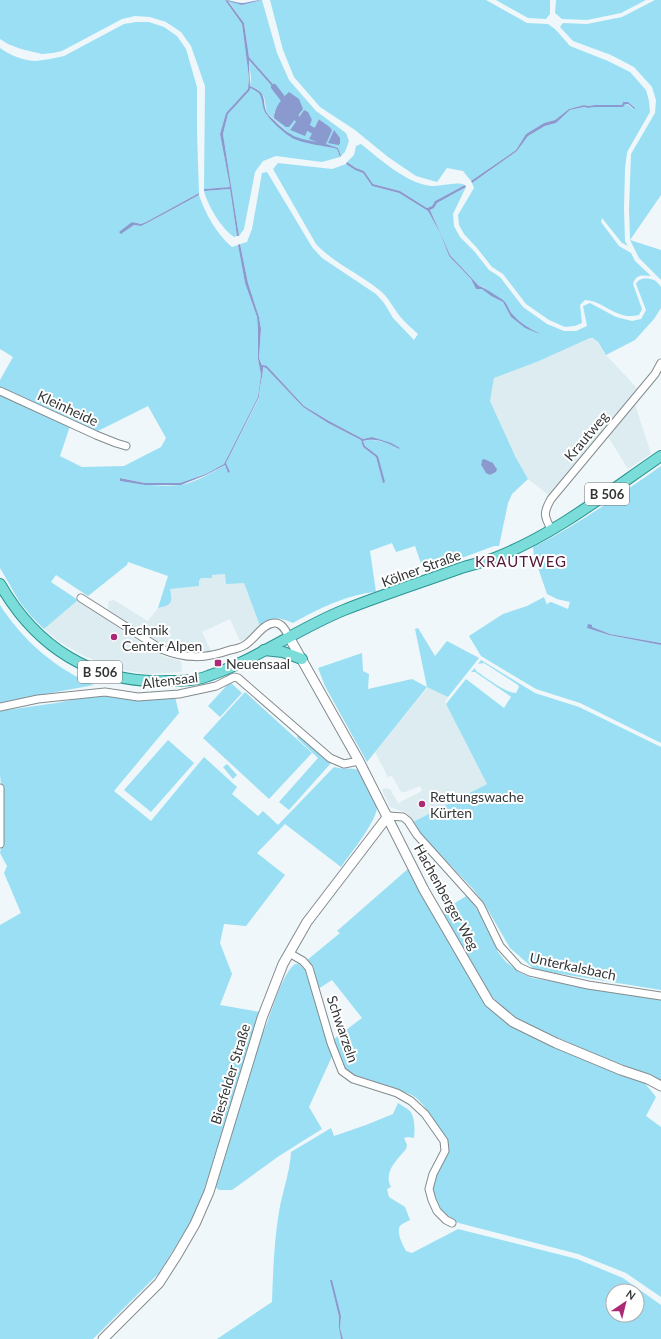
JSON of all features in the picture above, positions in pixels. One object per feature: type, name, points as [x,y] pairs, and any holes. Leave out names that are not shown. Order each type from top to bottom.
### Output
[{"type":"main road","name":"Kölner Straße","points":[[0,584],[30,627],[74,660],[101,672],[126,679],[155,682],[185,681],[206,677],[233,666],[344,610],[497,557],[551,529],[604,497],[661,456]]},
{"type":"main road","points":[[264,650],[284,652],[302,659]]},
{"type":"street","name":"Krautweg","points":[[551,529],[546,519],[545,512],[551,499],[655,374],[661,363]]},
{"type":"street","name":"Kleinheide","points":[[0,391],[96,436],[126,446]]},
{"type":"street","points":[[82,598],[161,649],[188,657],[215,656],[246,645],[257,633],[273,623],[278,623],[283,626],[289,637]]},
{"type":"street","name":"Hachenberger Weg","points":[[289,637],[359,761],[424,890],[489,1002],[513,1022],[550,1040],[621,1070],[648,1079],[661,1086]]},
{"type":"street","name":"Altensaal","points":[[0,707],[38,699],[105,692],[138,697],[179,694],[216,686],[234,677],[238,678],[330,758],[344,764],[359,761]]},
{"type":"street","points":[[0,788],[0,844]]},
{"type":"street","name":"Biesfelder Straße","points":[[103,1339],[158,1282],[177,1256],[201,1213],[209,1192],[262,1018],[278,975],[307,922],[388,816]]},
{"type":"street","name":"Unterkalsbach","points":[[388,816],[403,817],[408,821],[436,858],[453,874],[480,905],[500,946],[519,967],[530,972],[588,985],[661,996]]},
{"type":"street","name":"Schwarzeln","points":[[289,953],[303,962],[308,968],[331,1043],[342,1071],[353,1079],[397,1093],[411,1101],[425,1114],[444,1141],[445,1151],[433,1174],[429,1189],[437,1211],[446,1220],[452,1223]]},
{"type":"shaded area","points":[[0,0],[225,0],[242,24],[249,78],[248,89],[226,113],[220,134],[230,187],[204,189],[205,86],[191,46],[181,32],[166,22],[150,17],[135,16],[122,19],[62,51],[42,54],[21,49],[0,39]]},
{"type":"shaded area","points":[[225,0],[247,3],[262,0],[242,5],[228,1],[244,23],[249,57],[279,91],[278,93],[249,60],[250,86],[262,95],[267,113],[290,134],[299,138],[317,142],[309,139],[319,119],[332,130],[326,144],[338,148],[341,156],[340,157],[337,149],[299,141],[286,134],[267,115],[259,93],[250,88],[250,90],[228,114],[223,134],[239,236],[237,236],[230,189],[204,191],[204,189],[230,187],[220,134],[226,113],[248,89],[249,78],[242,24]]},
{"type":"shaded area","points":[[228,0],[242,5],[262,0],[277,53],[289,80],[316,111],[346,133],[349,141],[345,152],[341,156],[338,148],[299,139],[291,135],[267,113],[264,97],[257,89],[250,86],[251,78],[249,60],[278,93],[279,91],[249,57],[244,23]],"holes":[[[283,97],[289,127],[274,113]],[[304,110],[312,120],[304,135],[290,130]],[[319,119],[325,125],[309,139]]]},
{"type":"shaded area","points":[[270,0],[486,0],[527,23],[548,24],[555,29],[570,46],[608,61],[630,72],[646,90],[650,112],[627,152],[624,209],[625,241],[628,246],[622,243],[602,218],[601,222],[619,246],[631,253],[635,261],[651,276],[642,275],[636,278],[633,284],[642,309],[639,315],[623,315],[598,303],[585,300],[580,305],[582,323],[575,326],[565,327],[549,320],[526,304],[503,274],[492,267],[464,234],[459,225],[458,215],[474,188],[472,183],[517,151],[528,136],[545,126],[556,123],[570,110],[584,107],[623,107],[624,104],[627,104],[633,109],[634,107],[628,102],[623,102],[622,105],[584,105],[569,109],[555,120],[544,123],[526,134],[516,150],[471,181],[463,171],[447,168],[437,182],[416,176],[388,157],[355,130],[320,107],[294,77],[283,50]]},
{"type":"shaded area","points":[[496,0],[550,0],[550,14],[546,19],[528,18]]},
{"type":"shaded area","points":[[556,0],[646,0],[621,13],[587,20],[562,19],[555,13]]},
{"type":"shaded area","points":[[655,0],[661,0],[661,195],[630,240],[629,209],[631,154],[655,113],[656,100],[652,87],[634,67],[611,55],[573,41],[560,27],[563,23],[587,24],[622,17]]},
{"type":"shaded area","points":[[149,22],[164,27],[177,36],[186,49],[197,87],[199,193],[148,221],[141,224],[132,222],[121,234],[134,225],[141,226],[199,195],[208,216],[221,236],[232,247],[238,245],[245,283],[257,317],[258,359],[261,375],[258,397],[224,464],[206,474],[180,483],[145,483],[121,478],[120,481],[172,486],[197,480],[225,465],[228,473],[230,472],[226,463],[259,398],[263,367],[266,368],[303,407],[328,423],[361,440],[363,447],[376,457],[383,482],[378,456],[365,446],[363,441],[377,441],[399,449],[400,448],[372,437],[363,439],[304,406],[267,366],[263,366],[259,358],[261,329],[259,317],[248,283],[240,244],[247,242],[252,229],[262,173],[267,172],[312,247],[322,258],[376,294],[384,303],[393,318],[414,340],[418,334],[401,318],[381,292],[330,257],[316,244],[273,169],[278,163],[332,169],[346,164],[363,173],[372,186],[399,193],[428,211],[440,233],[449,256],[471,279],[476,289],[482,288],[491,296],[503,302],[511,317],[525,328],[536,331],[526,327],[513,316],[504,301],[483,287],[479,286],[450,255],[430,210],[434,208],[437,203],[466,187],[453,214],[454,226],[460,237],[474,251],[489,270],[500,277],[523,307],[547,324],[564,331],[576,331],[587,326],[583,306],[590,303],[616,317],[632,321],[641,319],[646,310],[636,284],[637,282],[641,279],[654,280],[661,287],[661,308],[654,319],[635,340],[606,355],[598,342],[593,338],[590,338],[539,361],[494,378],[490,401],[516,458],[528,479],[512,494],[508,503],[499,546],[494,546],[424,572],[415,546],[396,552],[392,543],[370,551],[376,592],[365,593],[344,599],[293,623],[276,618],[260,626],[244,583],[226,584],[225,574],[212,575],[212,578],[201,578],[199,581],[199,586],[170,589],[171,600],[169,604],[158,608],[168,576],[128,562],[127,565],[88,596],[56,575],[51,582],[78,600],[44,629],[19,601],[0,568],[0,394],[70,426],[60,456],[82,467],[124,466],[161,447],[166,438],[148,406],[96,432],[0,389],[0,380],[13,357],[0,349],[0,48],[12,55],[27,60],[36,61],[54,58],[64,56],[124,24]],"holes":[[[481,462],[493,463],[496,467],[496,472],[490,475],[485,471]]]},
{"type":"shaded area","points":[[250,88],[256,90],[262,98],[266,114],[290,137],[337,149],[340,157],[322,162],[276,156],[263,161],[255,172],[244,229],[239,236],[223,134],[228,114],[250,90]]},
{"type":"shaded area","points":[[289,92],[299,99],[303,109],[289,127],[286,127],[274,118],[274,114],[279,104]]},
{"type":"shaded area","points":[[623,102],[628,102],[635,108],[634,109],[628,104],[625,104],[623,107],[584,107],[570,110],[556,123],[545,126],[528,136],[517,151],[472,183],[471,181],[516,150],[526,134],[544,123],[555,120],[569,109],[584,105],[622,105]]},
{"type":"shaded area","points":[[304,110],[308,112],[312,120],[305,136],[290,130]]},
{"type":"shaded area","points":[[334,130],[340,138],[340,144],[338,145],[328,143]]},
{"type":"shaded area","points":[[361,144],[385,164],[403,176],[422,184],[431,186],[457,184],[465,185],[435,201],[432,206],[427,208],[400,191],[373,184],[364,171],[347,162],[354,155],[356,146]]},
{"type":"shaded area","points":[[347,162],[364,171],[373,184],[400,191],[427,208],[432,206],[435,201],[465,185],[466,187],[437,203],[434,208],[430,210],[450,255],[479,286],[503,300],[517,319],[540,334],[525,328],[511,317],[503,302],[491,296],[482,289],[476,289],[471,279],[449,256],[440,233],[428,211],[399,193],[372,186],[363,173],[346,164]]},
{"type":"shaded area","points":[[230,189],[237,236],[234,237],[224,228],[216,216],[204,191]]},
{"type":"shaded area","points":[[199,193],[199,195],[141,226],[134,225],[121,234],[119,232],[132,222],[141,224],[148,221]]},
{"type":"shaded area","points":[[630,240],[661,250],[661,280],[639,258]]},
{"type":"shaded area","points":[[240,244],[248,283],[259,317],[261,329],[259,358],[262,365],[267,366],[304,406],[363,439],[372,437],[391,443],[400,448],[399,449],[377,440],[363,441],[365,446],[378,456],[385,482],[383,483],[376,457],[363,447],[361,440],[328,423],[303,407],[266,368],[263,367],[259,397],[226,463],[230,472],[228,473],[225,465],[206,475],[181,485],[145,485],[120,481],[120,478],[145,483],[180,483],[206,474],[224,464],[258,397],[261,375],[258,359],[257,317],[245,283],[238,245]]},
{"type":"shaded area","points":[[590,338],[595,339],[606,355],[638,389],[550,496],[528,479],[516,458],[490,401],[494,378],[539,361]]},
{"type":"shaded area","points":[[634,401],[651,454],[628,469],[607,435]]},
{"type":"shaded area","points":[[484,459],[493,463],[497,469],[496,472],[490,475],[486,473],[481,465],[482,460]]},
{"type":"shaded area","points":[[661,466],[661,643],[610,634],[591,627],[587,628],[609,635],[661,645],[661,743],[580,703],[536,689],[481,656],[469,636],[503,614],[527,606],[544,597],[547,605],[551,602],[568,609],[570,602],[557,599],[547,594],[534,556],[533,547],[614,499]]},
{"type":"shaded area","points":[[225,574],[244,583],[260,626],[248,638],[240,641],[230,619],[202,632],[211,651],[198,653],[183,652],[165,648],[108,610],[109,601],[114,600],[148,621],[158,608],[163,607],[172,597],[170,589],[199,586],[199,581],[201,578],[212,578],[212,575]]},
{"type":"shaded area","points":[[78,600],[150,649],[165,657],[181,661],[182,672],[147,674],[121,670],[110,667],[80,654],[60,642],[44,629]]},
{"type":"shaded area","points":[[0,605],[19,630],[41,652],[53,662],[94,685],[35,696],[0,705]]},
{"type":"shaded area","points":[[588,624],[610,634],[661,643],[661,645],[609,635],[587,628]]},
{"type":"shaded area","points":[[418,628],[435,656],[447,641],[479,658],[448,697],[427,687],[415,629]]},
{"type":"shaded area","points":[[362,653],[363,671],[369,674],[368,689],[412,679],[427,687],[367,762],[325,686],[318,668]]},
{"type":"shaded area","points":[[481,660],[535,693],[579,707],[661,747],[661,990],[543,971],[533,968],[510,948],[485,905],[473,889],[419,832],[413,822],[487,784],[446,704],[466,679],[504,708],[511,697],[475,672],[471,672],[475,668],[476,671],[507,691],[516,693],[519,687],[518,685],[484,663],[478,664]]},
{"type":"shaded area","points":[[230,682],[242,693],[220,717],[208,706]]},
{"type":"shaded area","points":[[428,687],[448,697],[445,702],[487,784],[413,822],[407,813],[390,807],[382,790],[385,788],[390,789],[398,803],[422,791],[420,786],[405,792],[401,792],[392,776],[388,777],[375,752]]},
{"type":"shaded area","points":[[245,692],[312,753],[269,799],[203,738]]},
{"type":"shaded area","points":[[97,695],[147,699],[175,697],[179,713],[114,791],[151,821],[204,757],[237,787],[232,794],[258,816],[263,811],[278,825],[334,767],[359,770],[375,798],[377,806],[373,820],[357,846],[341,867],[285,824],[257,853],[285,875],[246,926],[224,924],[220,943],[232,974],[220,1005],[260,1012],[197,1212],[159,1273],[93,1339],[0,1339],[0,925],[21,913],[4,873],[7,866],[0,853],[4,834],[4,814],[0,775],[0,711],[56,703]]},
{"type":"shaded area","points":[[299,733],[331,763],[289,810],[279,802],[318,758],[297,738]]},
{"type":"shaded area","points":[[168,740],[194,763],[151,812],[124,790]]},
{"type":"shaded area","points":[[227,764],[237,775],[233,779],[223,767]]},
{"type":"shaded area","points":[[409,868],[488,1005],[500,1017],[515,1028],[644,1082],[656,1097],[646,1116],[661,1127],[661,1297],[645,1286],[645,1283],[641,1283],[626,1273],[578,1254],[455,1222],[444,1212],[437,1203],[433,1184],[446,1140],[428,1111],[415,1097],[407,1093],[355,1077],[347,1072],[342,1066],[338,1056],[334,1039],[362,1018],[332,980],[318,989],[313,965],[306,961],[340,933],[337,931]]},
{"type":"shaded area","points":[[468,895],[483,919],[498,952],[506,962],[519,972],[532,978],[661,999],[661,1082],[650,1075],[598,1056],[518,1020],[502,1008],[489,993],[440,912]]},
{"type":"shaded area","points":[[295,964],[299,964],[305,970],[333,1054],[309,1107],[322,1129],[279,1156],[232,1190],[219,1190],[214,1186],[259,1041],[279,989],[289,970]]},
{"type":"shaded area","points":[[398,1103],[410,1111],[413,1117],[414,1138],[404,1138],[407,1145],[406,1149],[392,1166],[389,1176],[391,1187],[387,1189],[389,1197],[405,1207],[410,1220],[399,1227],[400,1238],[406,1251],[412,1253],[458,1229],[577,1259],[623,1278],[630,1283],[605,1283],[605,1323],[645,1323],[645,1294],[661,1305],[661,1339],[343,1339],[340,1328],[341,1316],[330,1280],[339,1317],[339,1328],[341,1339],[217,1339],[272,1302],[277,1223],[291,1152],[331,1128],[334,1136],[393,1114]]},
{"type":"shaded area","points":[[330,1280],[332,1280],[341,1316],[340,1328],[343,1339],[341,1339],[339,1328],[339,1317]]},
{"type":"waterway","points":[[274,87],[287,104]]},
{"type":"waterway","points":[[292,111],[297,119],[304,125],[320,133]]},
{"type":"place","name":"Technik Center Alpen","points":[[114,637]]},
{"type":"place","name":"Neuensaal","points":[[218,663]]},
{"type":"place","name":"Rettungswache Kürten","points":[[422,804]]},
{"type":"district","name":"KRAUTWEG","points":[[521,561]]}]
